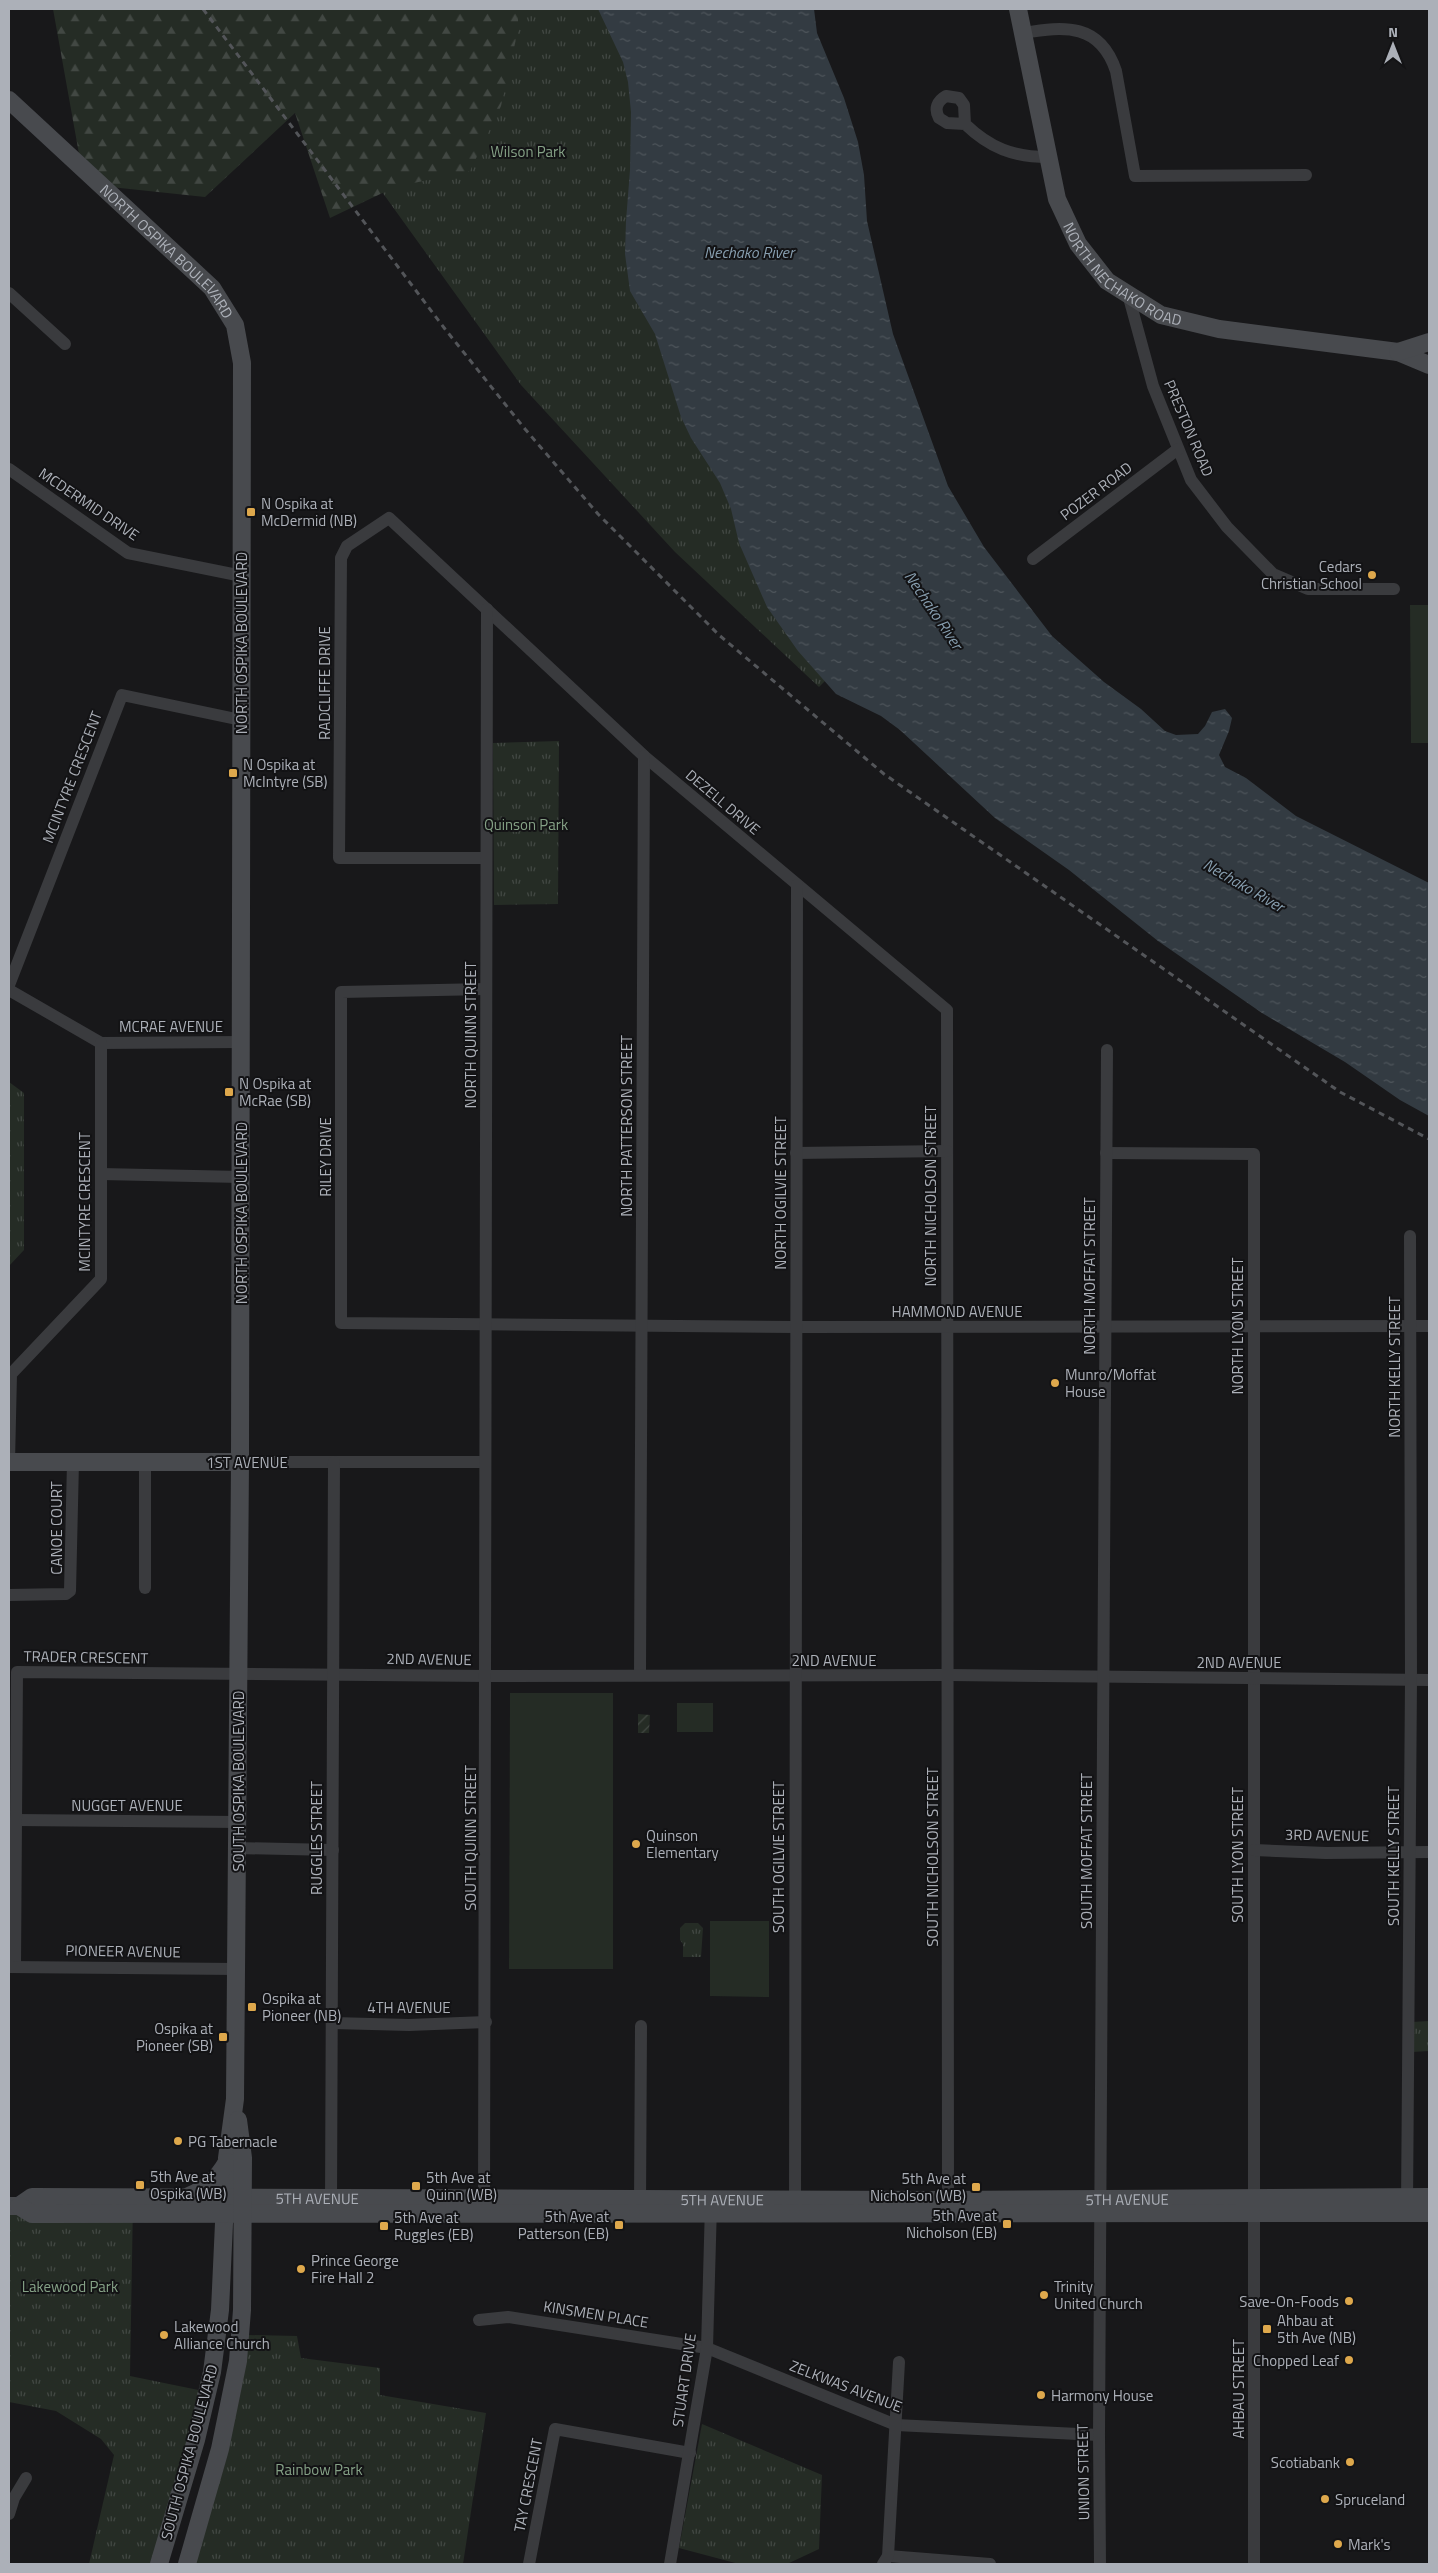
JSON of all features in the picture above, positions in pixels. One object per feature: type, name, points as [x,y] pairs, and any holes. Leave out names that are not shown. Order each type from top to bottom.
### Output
[{"type":"main road","name":"NORTH NECHAKO ROAD","points":[[1018,9],[1057,199],[1078,244],[1107,281],[1161,315],[1219,329],[1398,352],[1429,365]]},
{"type":"main road","name":"NORTH OSPIKA BOULEVARD","points":[[9,100],[212,288],[235,325],[242,363],[240,1462]]},
{"type":"main road","name":"NORTH NECHAKO ROAD","points":[[1398,352],[1429,342]]},
{"type":"main road","name":"1ST AVENUE","points":[[9,1462],[240,1462]]},
{"type":"main road","name":"SOUTH OSPIKA BOULEVARD","points":[[159,2564],[196,2440],[212,2372],[219,2319],[224,2251],[234,2206],[240,1462]]},
{"type":"main road","points":[[186,2198],[205,2189],[235,2162],[256,2184],[288,2206],[258,2226],[243,2250]]},
{"type":"main road","name":"5TH AVENUE","points":[[14,2206],[32,2197],[186,2198],[234,2206]]},
{"type":"main road","name":"5TH AVENUE","points":[[14,2206],[32,2214],[178,2214],[234,2206],[1407,2205],[1429,2197]]},
{"type":"main road","name":"5TH AVENUE","points":[[1407,2205],[1429,2213]]},
{"type":"main road","name":"SOUTH OSPIKA BOULEVARD","points":[[187,2564],[220,2449],[233,2389],[241,2336],[243,2250],[234,2206]]},
{"type":"main road","points":[[178,2214],[206,2224],[218,2236],[224,2251]]},
{"type":"street","points":[[1023,33],[1062,28],[1079,30],[1094,38],[1103,46],[1112,59],[1116,71],[1135,176],[1306,175]]},
{"type":"street","points":[[965,124],[996,147],[1023,157],[1048,157]]},
{"type":"street","points":[[9,293],[65,344]]},
{"type":"street","name":"PRESTON ROAD","points":[[1128,294],[1153,386],[1191,480],[1227,527],[1273,574],[1308,589],[1394,590]]},
{"type":"street","name":"POZER ROAD","points":[[1032,559],[1178,449]]},
{"type":"street","name":"MCDERMID DRIVE","points":[[9,469],[128,553],[242,576]]},
{"type":"street","name":"RADCLIFFE DRIVE","points":[[486,858],[339,858],[343,551],[347,546],[389,518],[487,609]]},
{"type":"street","name":"DEZELL DRIVE","points":[[487,609],[644,756],[947,1010]]},
{"type":"street","name":"NORTH QUINN STREET","points":[[485,1462],[487,609]]},
{"type":"street","name":"MCINTYRE CRESCENT","points":[[9,984],[122,696],[241,720]]},
{"type":"street","name":"NORTH PATTERSON STREET","points":[[640,1675],[644,756]]},
{"type":"street","name":"NORTH OGILVIE STREET","points":[[795,1501],[797,885]]},
{"type":"street","name":"RILEY DRIVE","points":[[486,989],[341,992],[341,1324],[486,1326]]},
{"type":"street","points":[[9,990],[101,1043]]},
{"type":"street","name":"NORTH NICHOLSON STREET","points":[[947,1010],[946,1327],[948,1502]]},
{"type":"street","name":"MCRAE AVENUE","points":[[101,1043],[241,1042]]},
{"type":"street","name":"MCINTYRE CRESCENT","points":[[9,1462],[10,1374],[101,1279],[101,1043]]},
{"type":"street","name":"NORTH MOFFAT STREET","points":[[1104,1502],[1107,1050]]},
{"type":"street","points":[[796,1153],[947,1151]]},
{"type":"street","name":"NORTH LYON STREET","points":[[1106,1153],[1254,1154],[1254,1498]]},
{"type":"street","points":[[101,1174],[241,1177]]},
{"type":"street","name":"NORTH KELLY STREET","points":[[1410,1236],[1410,1499]]},
{"type":"street","name":"HAMMOND AVENUE","points":[[486,1326],[796,1328],[1429,1326]]},
{"type":"street","name":"CANOE COURT","points":[[9,1595],[66,1594],[70,1591],[73,1462]]},
{"type":"street","points":[[145,1462],[145,1588]]},
{"type":"street","name":"1ST AVENUE","points":[[240,1462],[485,1462]]},
{"type":"street","name":"RUGGLES STREET","points":[[331,2206],[334,1462]]},
{"type":"street","name":"SOUTH QUINN STREET","points":[[484,2206],[486,2022],[485,1462]]},
{"type":"street","name":"SOUTH LYON STREET","points":[[1254,1498],[1254,2206]]},
{"type":"street","name":"SOUTH KELLY STREET","points":[[1407,2205],[1411,1680],[1410,1499]]},
{"type":"street","name":"SOUTH OGILVIE STREET","points":[[795,1501],[795,2206]]},
{"type":"street","name":"SOUTH NICHOLSON STREET","points":[[948,1502],[948,2206]]},
{"type":"street","name":"SOUTH MOFFAT STREET","points":[[1100,2206],[1104,1502]]},
{"type":"street","name":"TRADER CRESCENT","points":[[12,1966],[16,1820],[17,1672],[238,1675]]},
{"type":"street","name":"2ND AVENUE","points":[[238,1675],[949,1675],[1429,1680]]},
{"type":"street","name":"NUGGET AVENUE","points":[[16,1820],[238,1822]]},
{"type":"street","points":[[237,1848],[332,1850]]},
{"type":"street","name":"3RD AVENUE","points":[[1254,1850],[1326,1853],[1429,1852]]},
{"type":"street","name":"PIONEER AVENUE","points":[[12,1966],[236,1969]]},
{"type":"street","name":"4TH AVENUE","points":[[333,2023],[409,2025],[486,2022]]},
{"type":"street","points":[[640,2205],[641,2026]]},
{"type":"street","name":"STUART DRIVE","points":[[670,2564],[707,2348],[711,2206]]},
{"type":"street","name":"UNION STREET","points":[[1100,2206],[1100,2564]]},
{"type":"street","name":"AHBAU STREET","points":[[1254,2206],[1254,2564]]},
{"type":"street","name":"KINSMEN PLACE","points":[[479,2320],[508,2317],[707,2348]]},
{"type":"street","name":"ZELKWAS AVENUE","points":[[707,2348],[896,2425],[1099,2435]]},
{"type":"street","points":[[900,2362],[885,2560],[990,2564]]},
{"type":"street","name":"TAY CRESCENT","points":[[529,2564],[555,2429],[690,2453]]},
{"type":"street","points":[[9,2514],[14,2498],[26,2478]]},
{"type":"green space","points":[[53,9],[518,9],[518,30],[501,106],[470,171],[395,187],[330,218],[295,113],[205,197],[92,185],[81,165]]},
{"type":"green space","name":"Wilson Park","points":[[241,9],[650,9],[838,668],[819,687],[675,552],[521,385],[377,185]]},
{"type":"green space","points":[[1410,605],[1429,605],[1429,743],[1411,743]]},
{"type":"green space","name":"Quinson Park","points":[[559,741],[558,904],[494,905],[493,743]]},
{"type":"green space","points":[[9,1082],[24,1093],[24,1250],[9,1266]]},
{"type":"green space","points":[[510,1693],[613,1693],[613,1969],[509,1969]]},
{"type":"green space","points":[[677,1703],[713,1703],[713,1732],[677,1732]]},
{"type":"green space","points":[[638,1714],[650,1715],[649,1733],[638,1733]]},
{"type":"green space","points":[[710,1921],[769,1921],[769,1997],[710,1996]]},
{"type":"green space","points":[[685,1923],[698,1923],[703,1928],[701,1957],[683,1957],[680,1928]]},
{"type":"green space","points":[[1429,2021],[1429,2051],[1412,2052],[1412,2022]]},
{"type":"green space","name":"Lakewood Park","points":[[9,2202],[133,2202],[130,2376],[213,2393],[160,2564],[89,2564],[114,2455],[101,2439],[56,2411],[9,2402]]},
{"type":"green space","name":"Rainbow Park","points":[[248,2335],[297,2336],[301,2358],[380,2368],[380,2395],[486,2413],[463,2564],[189,2564]]},
{"type":"green space","points":[[702,2424],[822,2475],[819,2549],[787,2564],[739,2564],[679,2548]]},
{"type":"water","name":"Nechako River","points":[[598,9],[814,9],[817,33],[844,98],[858,142],[864,175],[867,221],[893,334],[948,486],[984,547],[1052,636],[1104,682],[1141,709],[1165,731],[1176,735],[1198,734],[1205,726],[1212,712],[1225,709],[1232,718],[1219,755],[1225,767],[1246,778],[1296,816],[1429,883],[1429,1116],[1400,1100],[1345,1062],[1262,1013],[1158,941],[1069,870],[995,818],[900,730],[881,716],[836,694],[798,651],[767,607],[739,543],[731,509],[720,483],[691,438],[681,417],[655,334],[630,291],[625,254],[630,170],[631,112],[628,82],[623,62]]},
{"type":"railway","points":[[203,9],[445,329],[525,429],[598,514],[719,635],[884,774],[1340,1092],[1429,1139]]},
{"type":"place","name":"N Ospika at McDermid (NB)","points":[[251,512]]},
{"type":"place","name":"Cedars Christian School","points":[[1372,575]]},
{"type":"place","name":"N Ospika at McIntyre (SB)","points":[[233,773]]},
{"type":"place","name":"N Ospika at McRae (SB)","points":[[229,1092]]},
{"type":"place","name":"Munro/Moffat House","points":[[1055,1383]]},
{"type":"place","name":"Quinson Elementary","points":[[636,1844]]},
{"type":"place","name":"Ospika at Pioneer (NB)","points":[[252,2007]]},
{"type":"place","name":"Ospika at Pioneer (SB)","points":[[223,2037]]},
{"type":"place","name":"PG Tabernacle","points":[[178,2141]]},
{"type":"place","name":"5th Ave at Ospika (WB)","points":[[140,2185]]},
{"type":"place","name":"5th Ave at Quinn (WB)","points":[[416,2186]]},
{"type":"place","name":"5th Ave at Nicholson (WB)","points":[[976,2187]]},
{"type":"place","name":"5th Ave at Nicholson (EB)","points":[[1007,2224]]},
{"type":"place","name":"5th Ave at Patterson (EB)","points":[[619,2225]]},
{"type":"place","name":"5th Ave at Ruggles (EB)","points":[[384,2226]]},
{"type":"place","name":"Prince George Fire Hall 2","points":[[301,2269]]},
{"type":"place","name":"Trinity United Church","points":[[1044,2295]]},
{"type":"place","name":"Save-On-Foods","points":[[1349,2301]]},
{"type":"place","name":"Ahbau at 5th Ave (NB)","points":[[1267,2329]]},
{"type":"place","name":"Lakewood Alliance Church","points":[[164,2335]]},
{"type":"place","name":"Chopped Leaf","points":[[1349,2360]]},
{"type":"place","name":"Harmony House","points":[[1041,2395]]},
{"type":"place","name":"Scotiabank","points":[[1350,2462]]},
{"type":"place","name":"Spruceland","points":[[1325,2499]]},
{"type":"place","name":"Mark's","points":[[1338,2544]]}]
